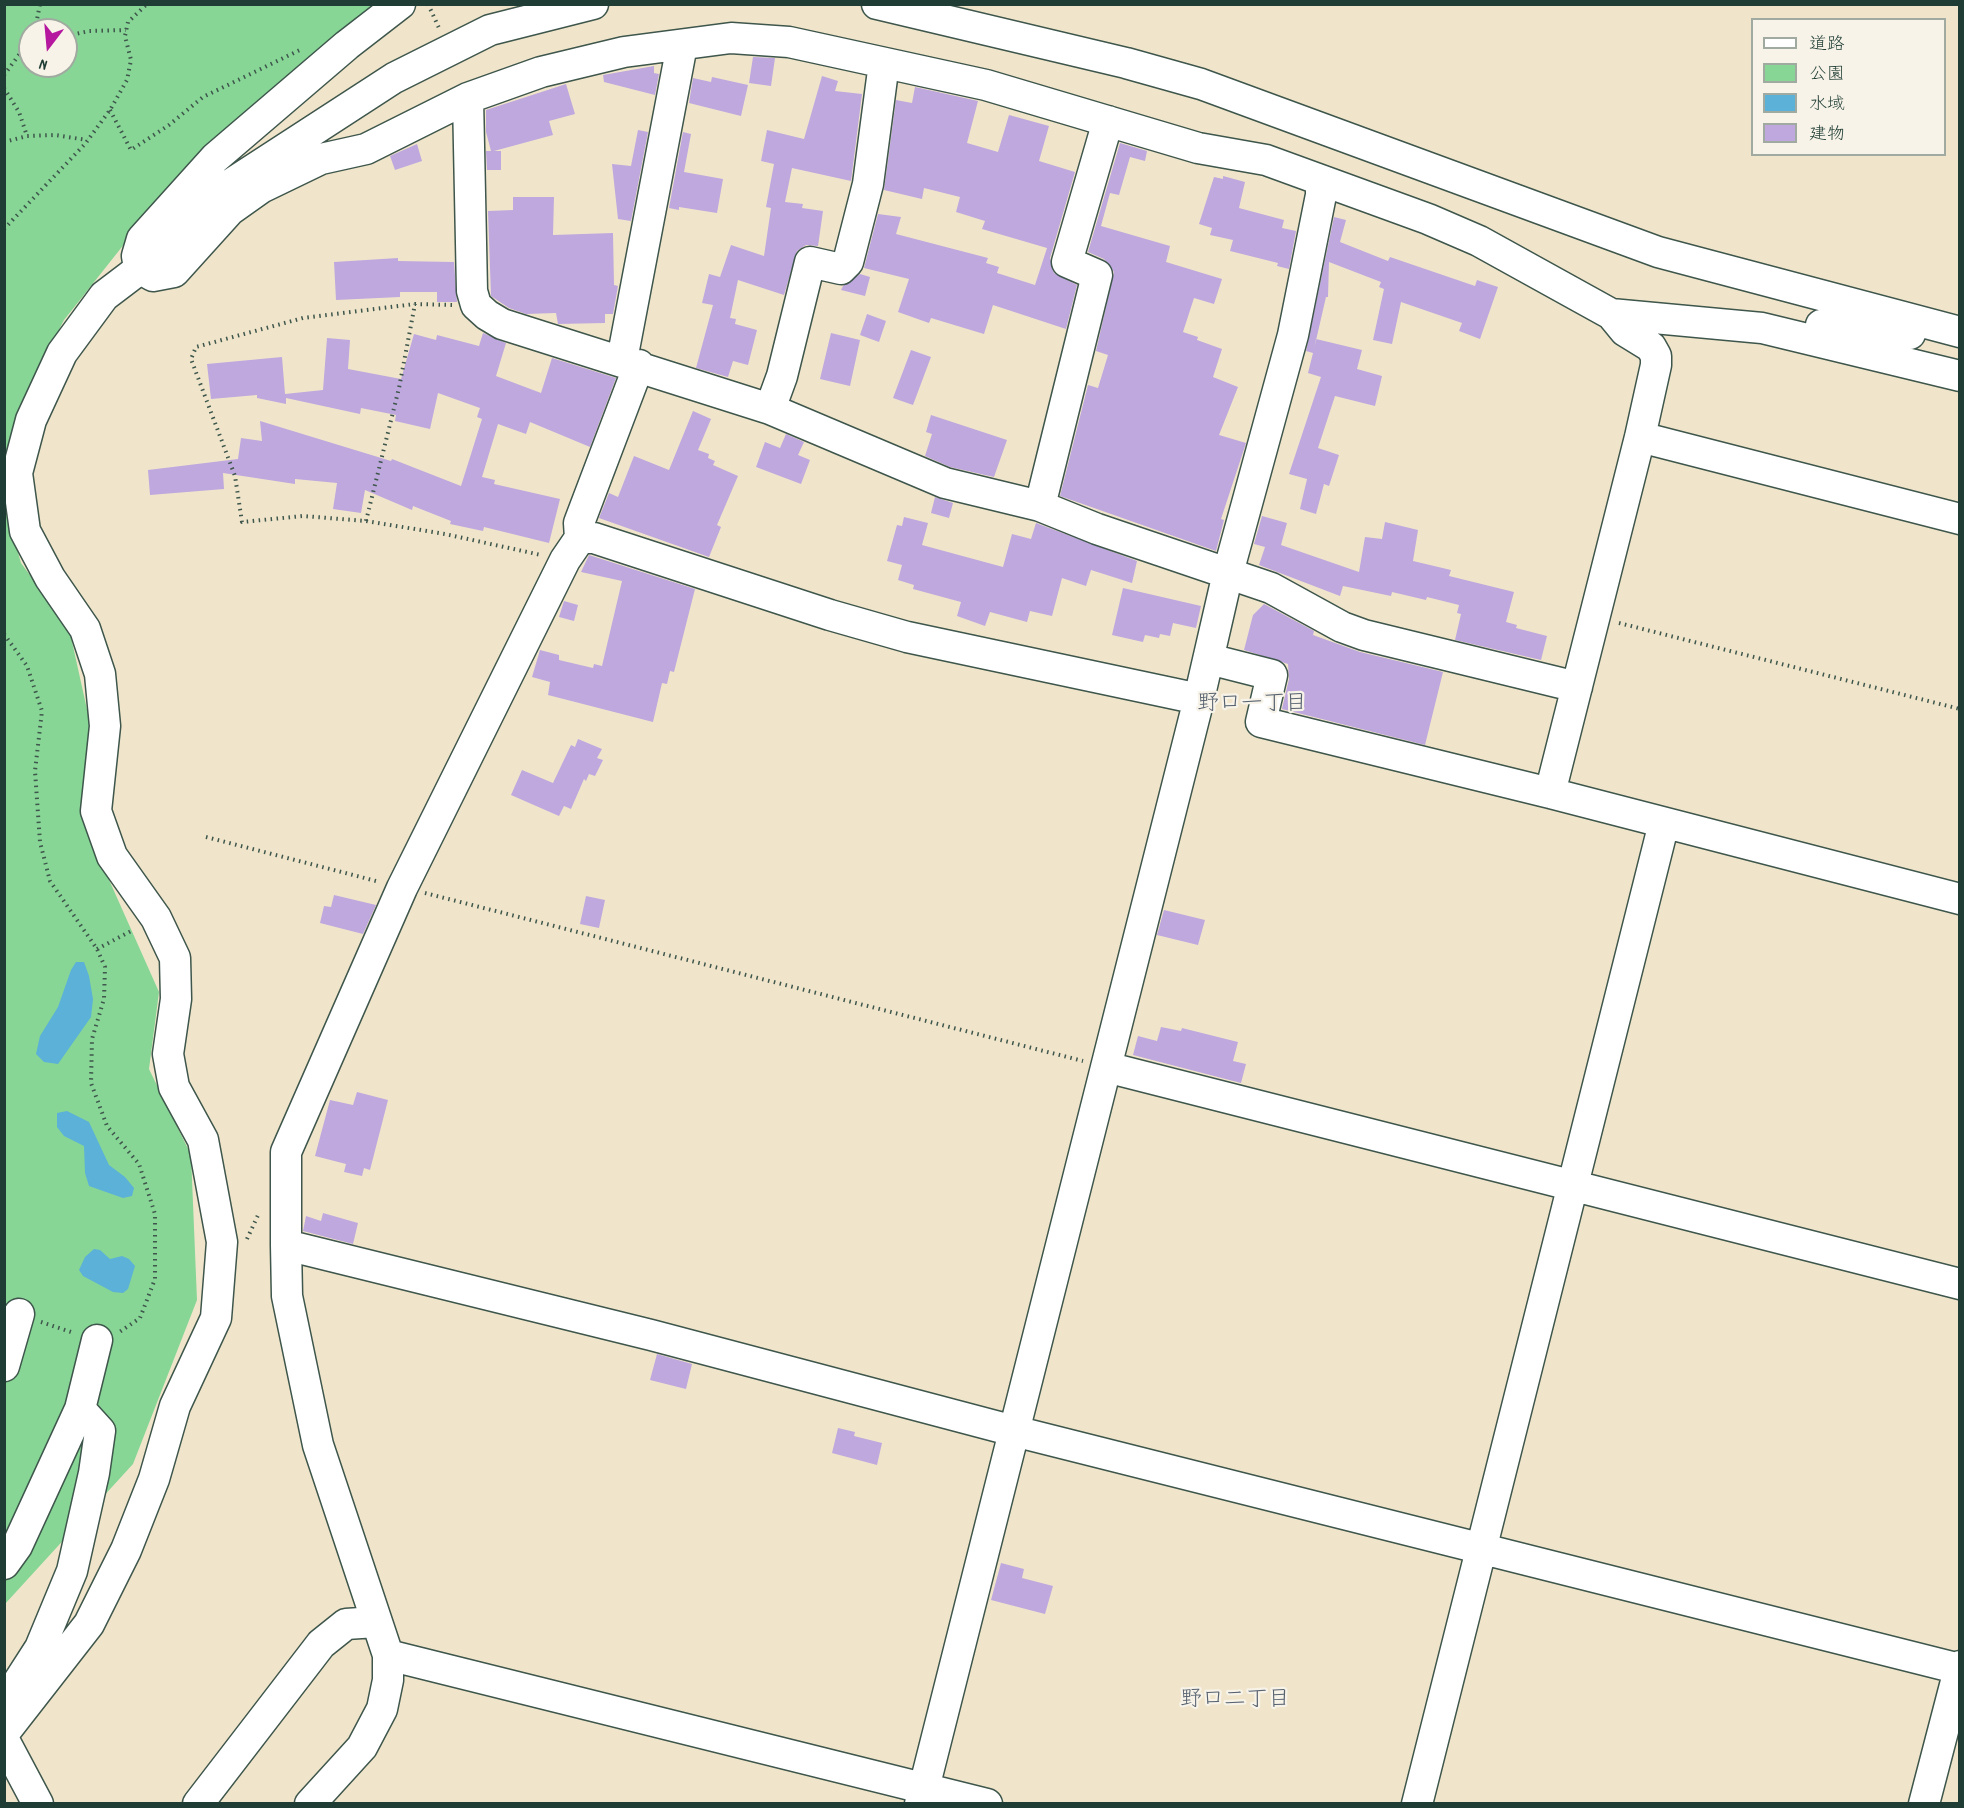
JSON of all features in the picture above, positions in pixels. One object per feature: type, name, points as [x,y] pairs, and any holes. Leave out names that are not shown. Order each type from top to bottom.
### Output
[{"type":"street","points":[[139,268],[137,256],[142,239],[215,158],[335,55],[400,4]]},
{"type":"street","points":[[4,1733],[94,1613],[126,1550],[154,1479],[175,1406],[216,1318],[222,1242],[203,1140],[174,1087],[168,1054],[176,999],[175,958],[156,918],[112,856],[96,811],[105,726],[100,674],[84,629],[50,578],[25,531],[17,473],[31,420],[62,353],[104,296],[158,255],[202,206],[223,189],[394,78],[490,30],[593,4]]},
{"type":"street","points":[[877,4],[1126,63],[1201,84],[1658,252],[1947,329],[1959,348]]},
{"type":"street","points":[[139,268],[153,276],[174,272],[230,210],[261,188],[321,159],[366,149],[468,98],[541,72],[624,52],[731,38],[789,42],[986,85],[1198,148],[1266,160],[1428,219],[1479,241],[1611,314],[1625,331],[1651,347],[1656,356],[1641,437],[1550,793]]},
{"type":"street","points":[[310,1803],[362,1746],[382,1709],[388,1680],[388,1655],[318,1444],[287,1296],[286,1152],[402,888],[573,549],[579,523],[630,363],[682,45]]},
{"type":"street","points":[[770,409],[782,376],[810,262],[841,269],[848,262],[868,184],[884,63]]},
{"type":"street","points":[[468,98],[472,291],[476,305],[502,324],[770,409],[945,483],[1040,506],[1097,529],[1271,588],[1342,627],[1364,635],[1577,687]]},
{"type":"street","points":[[1040,506],[1097,275],[1067,262],[1108,121]]},
{"type":"street","points":[[922,1795],[1199,699],[1228,573],[1293,335],[1321,195],[1321,181]]},
{"type":"street","points":[[1611,314],[1762,328],[1959,376]]},
{"type":"street","points":[[1762,328],[1795,322],[1909,335],[1947,329]]},
{"type":"street","points":[[1641,437],[1959,519]]},
{"type":"street","points":[[573,549],[594,538],[819,612],[907,637],[1199,699]]},
{"type":"street","points":[[1209,659],[1272,675],[1261,723],[1550,793],[1959,899]]},
{"type":"street","points":[[1417,1803],[1664,823]]},
{"type":"street","points":[[1106,1067],[1959,1284]]},
{"type":"street","points":[[286,1245],[651,1335],[1014,1431],[1959,1668],[1924,1803]]},
{"type":"street","points":[[4,1366],[19,1314]]},
{"type":"street","points":[[4,1564],[16,1546],[80,1409],[97,1340]]},
{"type":"street","points":[[4,1704],[40,1648],[72,1570],[94,1473],[100,1431],[80,1409]]},
{"type":"street","points":[[198,1803],[321,1644],[346,1624],[376,1622]]},
{"type":"street","points":[[388,1655],[922,1795],[987,1803]]},
{"type":"street","points":[[4,1740],[38,1803]]},
{"type":"path","points":[[4,230],[87,140],[110,110],[127,80],[131,60],[125,36],[128,22],[147,4]]},
{"type":"path","points":[[78,33],[126,30]]},
{"type":"path","points":[[110,110],[131,150],[169,126],[203,97],[282,57],[317,44],[335,55]]},
{"type":"path","points":[[4,75],[18,58]]},
{"type":"path","points":[[4,88],[19,112],[27,136]]},
{"type":"path","points":[[4,142],[27,136],[55,135],[87,140]]},
{"type":"path","points":[[366,521],[399,388],[415,304]]},
{"type":"path","points":[[476,305],[415,304],[303,318],[196,347],[191,358],[235,476],[242,522],[303,516],[366,521],[445,534],[573,549]]},
{"type":"path","points":[[1595,616],[1959,709]]},
{"type":"path","points":[[4,634],[27,666],[42,711],[35,771],[40,842],[50,881],[97,949],[105,967],[105,999],[92,1040],[91,1083],[107,1126],[139,1164],[155,1214],[155,1279],[140,1318],[124,1331],[97,1340],[19,1314]]},
{"type":"path","points":[[206,837],[1106,1067]]},
{"type":"path","points":[[97,949],[156,918]]},
{"type":"green space","points":[[5,5],[385,5],[129,238],[64,320],[34,378],[11,439],[5,472]]},
{"type":"green space","points":[[4,504],[21,563],[69,628],[90,723],[102,864],[159,992],[149,1069],[191,1155],[197,1300],[133,1464],[5,1604]]},
{"type":"water","points":[[76,962],[84,962],[89,976],[93,999],[91,1017],[58,1064],[44,1062],[36,1054],[40,1036],[58,1007]]},
{"type":"water","points":[[67,1111],[89,1122],[109,1165],[125,1177],[134,1188],[132,1196],[123,1198],[89,1186],[85,1173],[84,1146],[64,1136],[57,1127],[57,1113]]},
{"type":"water","points":[[94,1249],[100,1250],[110,1259],[122,1256],[129,1259],[135,1266],[128,1289],[123,1293],[113,1292],[83,1276],[79,1270],[85,1257]]},
{"type":"building","points":[[753,57],[775,58],[771,86],[749,83]]},
{"type":"building","points":[[654,66],[654,73],[659,74],[655,95],[604,82],[603,75]]},
{"type":"building","points":[[822,76],[838,81],[835,91],[862,94],[851,181],[792,168],[785,202],[803,204],[802,208],[823,211],[818,246],[806,245],[797,251],[784,295],[738,280],[730,318],[736,319],[735,324],[757,330],[748,365],[733,361],[728,377],[696,368],[713,305],[702,303],[709,274],[720,277],[731,245],[764,256],[771,208],[766,207],[774,164],[761,161],[767,130],[804,139]]},
{"type":"building","points":[[712,77],[748,85],[741,116],[689,103],[693,78],[711,82]]},
{"type":"building","points":[[566,84],[575,114],[549,121],[553,135],[494,151],[501,151],[501,170],[487,170],[486,151],[491,151],[486,132],[486,110]]},
{"type":"building","points":[[915,87],[978,101],[967,143],[998,152],[1009,115],[1049,126],[1039,161],[1075,172],[1050,258],[1054,273],[1077,285],[1066,329],[993,305],[984,334],[931,318],[929,323],[898,312],[909,279],[864,268],[878,214],[901,217],[896,234],[988,258],[986,263],[999,267],[997,273],[1035,285],[1047,248],[982,229],[985,221],[956,212],[960,197],[924,188],[922,199],[884,190],[896,100],[912,103]]},
{"type":"building","points":[[638,130],[648,132],[631,221],[618,219],[612,164],[631,166]]},
{"type":"building","points":[[683,132],[691,134],[684,172],[723,179],[717,213],[679,207],[679,210],[669,208]]},
{"type":"building","points":[[1120,143],[1147,151],[1145,161],[1130,157],[1119,195],[1110,193],[1101,226],[1170,246],[1166,262],[1222,279],[1214,304],[1194,298],[1183,332],[1222,349],[1213,377],[1238,387],[1219,435],[1246,443],[1221,519],[1224,520],[1216,551],[1060,496],[1088,385],[1098,388],[1108,355],[1096,351],[1114,272],[1104,259],[1088,252]]},
{"type":"building","points":[[417,144],[422,161],[395,170],[390,156]]},
{"type":"building","points":[[1223,176],[1245,182],[1239,208],[1284,220],[1282,228],[1296,231],[1289,269],[1277,266],[1278,263],[1230,251],[1233,240],[1210,235],[1212,228],[1199,224],[1214,177],[1223,179]]},
{"type":"building","points":[[513,197],[554,197],[553,235],[613,233],[614,285],[618,286],[613,314],[605,314],[605,323],[558,324],[556,313],[526,314],[509,308],[491,296],[488,211],[513,210]]},
{"type":"building","points":[[1334,217],[1346,220],[1340,242],[1388,261],[1390,257],[1475,286],[1477,280],[1498,287],[1480,339],[1459,331],[1462,323],[1401,302],[1392,344],[1373,340],[1384,289],[1379,287],[1381,282],[1329,262],[1328,297],[1326,297],[1316,339],[1362,350],[1357,369],[1382,376],[1375,406],[1335,396],[1318,448],[1339,455],[1329,486],[1324,484],[1316,514],[1300,509],[1307,479],[1289,474],[1321,377],[1308,373],[1313,353],[1306,351]]},
{"type":"building","points":[[398,258],[398,261],[454,262],[457,302],[437,302],[437,292],[400,292],[400,297],[336,300],[334,262]]},
{"type":"building","points":[[860,274],[870,277],[865,296],[841,290],[843,286]]},
{"type":"building","points":[[867,314],[886,321],[879,342],[860,335]]},
{"type":"building","points":[[483,333],[506,343],[496,376],[541,393],[552,358],[616,378],[590,447],[530,422],[526,434],[498,424],[482,477],[495,480],[494,484],[560,499],[549,543],[484,527],[483,531],[450,524],[451,521],[413,506],[412,510],[365,490],[361,513],[333,509],[337,483],[295,479],[295,484],[223,473],[224,489],[150,495],[148,470],[238,459],[241,438],[262,441],[260,421],[391,461],[392,459],[461,486],[482,419],[477,417],[480,408],[438,393],[430,429],[395,421],[396,415],[361,408],[360,414],[286,398],[286,404],[257,398],[257,395],[211,399],[207,364],[282,357],[285,394],[323,390],[327,338],[350,340],[348,369],[401,379],[414,334],[436,340],[437,335],[479,346]]},
{"type":"building","points":[[831,333],[860,340],[850,386],[820,379]]},
{"type":"building","points":[[911,350],[931,357],[913,405],[893,398]]},
{"type":"building","points":[[693,411],[711,419],[698,450],[709,454],[708,458],[715,461],[713,465],[738,476],[717,525],[721,527],[709,557],[599,518],[609,493],[618,497],[634,456],[669,470]]},
{"type":"building","points":[[931,415],[1007,440],[994,477],[950,467],[925,456],[932,434],[926,432]]},
{"type":"building","points":[[786,434],[804,442],[798,455],[810,460],[801,484],[756,467],[765,442],[780,448]]},
{"type":"building","points":[[935,497],[953,503],[949,518],[931,513]]},
{"type":"building","points":[[1262,516],[1287,523],[1281,545],[1359,572],[1365,537],[1382,539],[1385,522],[1418,530],[1413,561],[1451,570],[1449,576],[1514,592],[1506,622],[1517,625],[1516,628],[1547,636],[1541,660],[1455,640],[1461,614],[1457,613],[1459,605],[1427,597],[1426,600],[1392,592],[1391,596],[1343,586],[1340,596],[1259,565],[1265,547],[1254,544]]},
{"type":"building","points":[[904,517],[928,523],[922,545],[1003,567],[1012,534],[1031,539],[1036,523],[1137,561],[1132,583],[1091,570],[1086,586],[1062,578],[1052,616],[1030,611],[1027,622],[990,612],[985,626],[957,616],[961,602],[913,589],[914,585],[898,580],[902,565],[887,561],[897,525],[902,526]]},
{"type":"building","points":[[589,555],[695,589],[674,672],[670,671],[667,684],[662,683],[653,722],[548,695],[550,682],[532,677],[540,650],[559,655],[559,660],[593,668],[594,664],[602,666],[622,581],[581,572]]},
{"type":"building","points":[[1123,588],[1201,606],[1196,628],[1173,623],[1170,636],[1160,634],[1159,638],[1145,635],[1143,642],[1112,635]]},
{"type":"building","points":[[564,601],[578,605],[574,621],[559,617]]},
{"type":"building","points":[[1264,604],[1314,631],[1313,635],[1360,652],[1443,672],[1425,745],[1282,709],[1289,679],[1288,664],[1244,650],[1253,615]]},
{"type":"building","points":[[578,739],[602,749],[597,758],[603,760],[595,776],[589,774],[586,781],[584,779],[571,809],[564,806],[559,816],[511,795],[522,770],[553,783],[571,745],[575,747]]},
{"type":"building","points":[[334,895],[376,905],[363,934],[320,923],[324,906],[331,907]]},
{"type":"building","points":[[586,896],[605,900],[599,928],[580,924]]},
{"type":"building","points":[[1164,910],[1205,920],[1198,945],[1157,935]]},
{"type":"building","points":[[1161,1027],[1181,1031],[1182,1028],[1238,1042],[1233,1061],[1246,1064],[1241,1083],[1133,1055],[1138,1036],[1157,1041]]},
{"type":"building","points":[[357,1092],[388,1100],[370,1170],[364,1168],[362,1176],[344,1172],[346,1164],[315,1156],[330,1100],[353,1105]]},
{"type":"building","points":[[323,1213],[358,1223],[353,1244],[303,1231],[306,1216],[321,1221]]},
{"type":"building","points":[[657,1354],[692,1364],[686,1389],[650,1380]]},
{"type":"building","points":[[838,1428],[855,1432],[854,1436],[882,1443],[877,1465],[832,1453]]},
{"type":"building","points":[[1001,1563],[1024,1569],[1022,1578],[1053,1586],[1045,1614],[991,1600]]},
{"type":"district","name":"野口一丁目","points":[[1252,706]]},
{"type":"district","name":"野口二丁目","points":[[1235,1702]]}]
